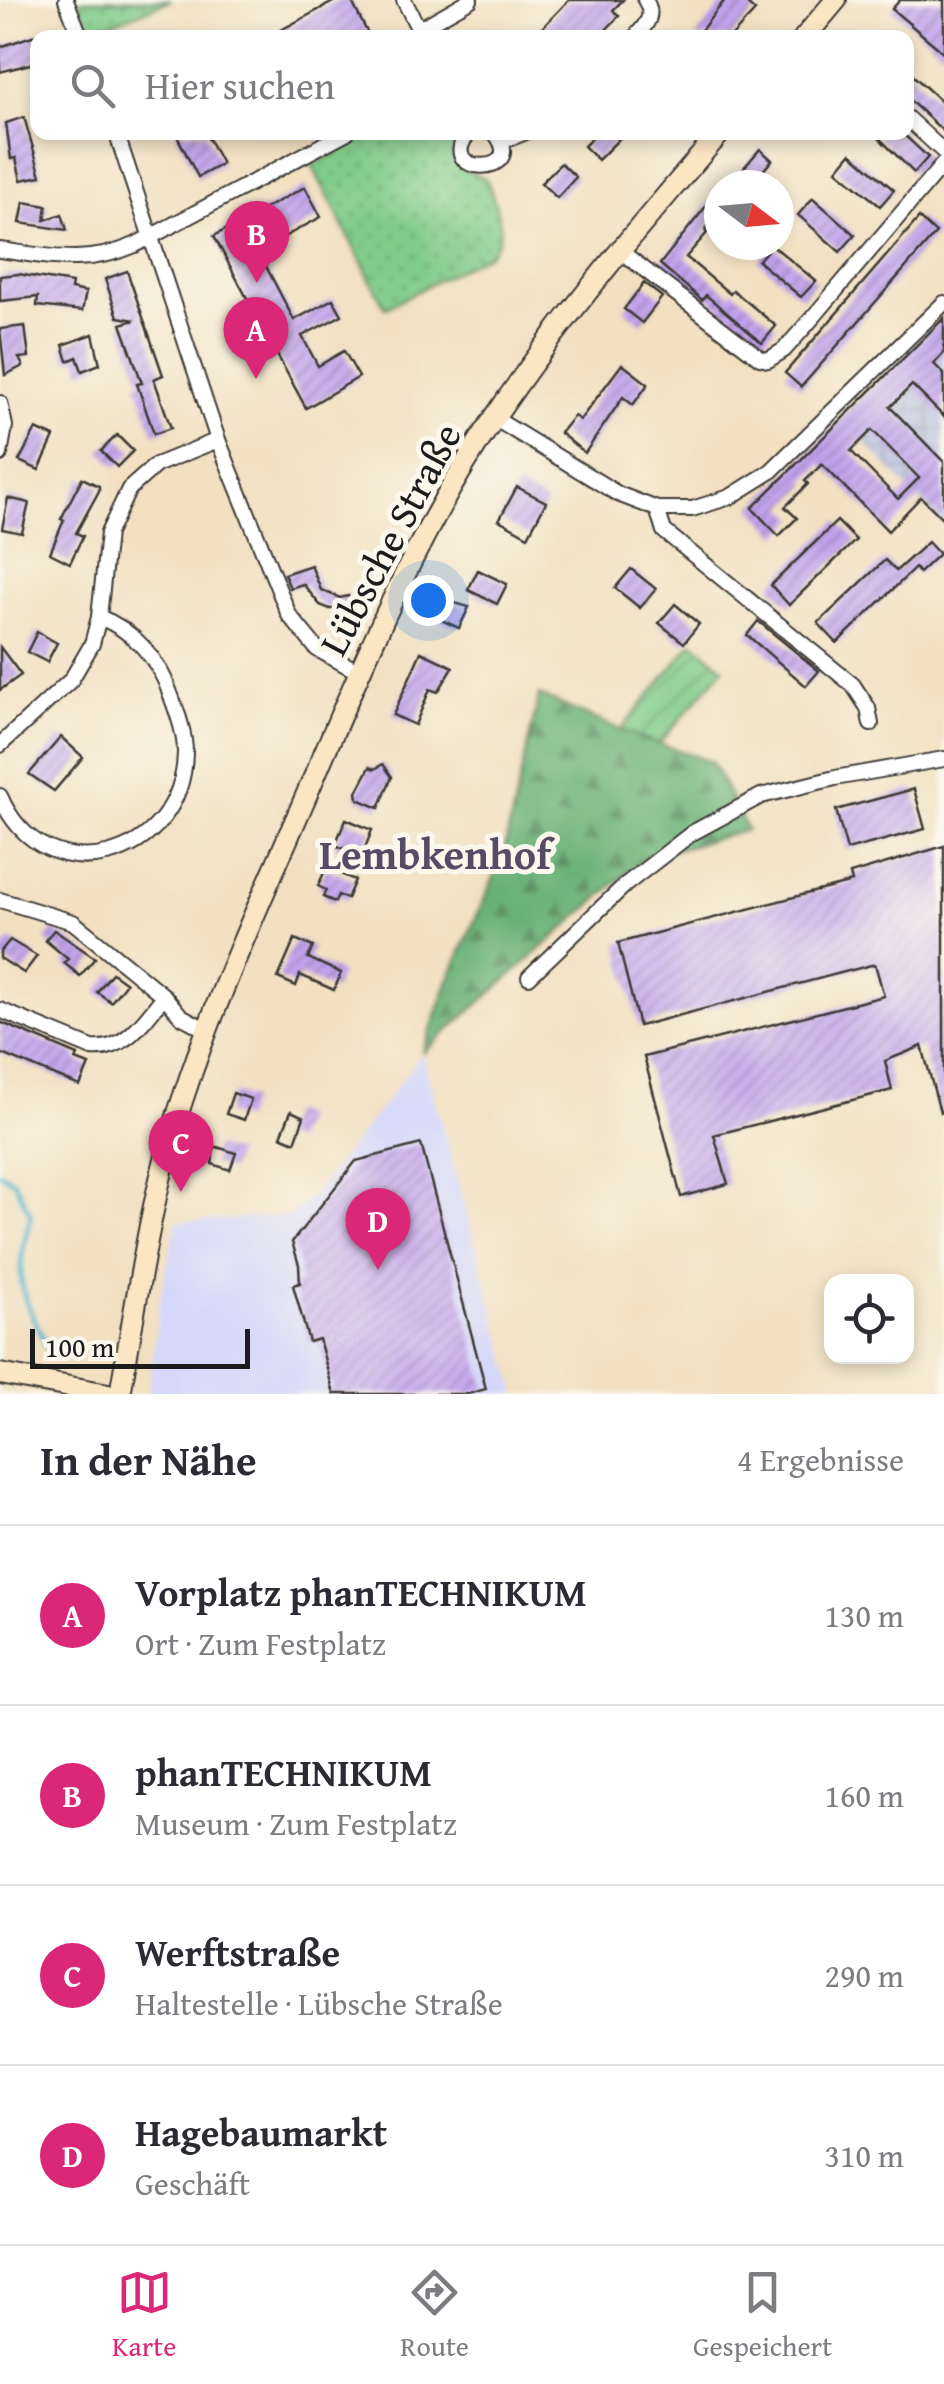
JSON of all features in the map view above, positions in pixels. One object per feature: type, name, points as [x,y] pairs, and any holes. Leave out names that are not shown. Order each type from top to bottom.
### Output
[{"type":"street","points":[[66,0],[78,30]]},
{"type":"street","points":[[404,0],[419,30]]},
{"type":"street","points":[[425,30],[470,0]]},
{"type":"street","points":[[641,30],[650,19],[650,7],[645,0]]},
{"type":"street","points":[[815,30],[836,0]]},
{"type":"street","points":[[914,125],[944,152]]},
{"type":"street","points":[[119,140],[218,440],[288,615],[317,649],[359,672]]},
{"type":"street","points":[[0,250],[71,260],[94,259],[126,249],[332,140]]},
{"type":"street","points":[[464,140],[462,150],[467,162],[478,168],[497,162],[498,140]]},
{"type":"street","name":"Lübsche Straße","points":[[120,1394],[167,1154],[206,1030],[408,564],[455,479],[556,328],[714,140]]},
{"type":"street","points":[[619,250],[760,358],[768,360],[784,350],[944,162]]},
{"type":"street","points":[[494,418],[618,494],[658,510],[692,508],[730,497],[770,472],[944,303]]},
{"type":"street","points":[[0,403],[5,426],[0,454]]},
{"type":"street","points":[[0,745],[71,680],[92,644],[108,533],[129,489],[156,465],[218,440]]},
{"type":"street","points":[[658,510],[664,531],[854,685],[868,708],[871,724]]},
{"type":"street","points":[[0,796],[24,832],[62,854],[88,858],[134,846],[166,813],[178,788],[185,754],[174,702],[161,672],[143,648],[118,624],[99,616]]},
{"type":"street","points":[[529,978],[626,885],[692,833],[761,796],[944,759]]},
{"type":"street","points":[[0,900],[73,922],[164,996],[181,1016],[206,1030]]},
{"type":"street","points":[[0,1010],[103,1050],[128,1037],[164,996]]},
{"type":"street","points":[[0,1374],[108,1394]]},
{"type":"shaded area","points":[[944,316],[944,526],[841,417]]},
{"type":"shaded area","points":[[422,1054],[517,1394],[148,1394],[160,1297],[177,1222],[289,1216],[311,1198]]},
{"type":"green space","points":[[78,0],[171,0],[95,30],[89,30]]},
{"type":"green space","points":[[360,140],[455,140],[459,165],[487,180],[497,209],[499,238],[488,254],[385,308],[312,165]]},
{"type":"green space","points":[[693,642],[724,668],[659,744],[621,730]]},
{"type":"green space","points":[[539,695],[621,730],[712,762],[747,830],[644,858],[422,1054],[451,974],[502,859]]},
{"type":"building","points":[[337,0],[351,0],[366,30],[281,30]]},
{"type":"building","points":[[569,0],[623,0],[613,10],[619,16],[606,30],[543,27]]},
{"type":"building","points":[[725,0],[743,0],[755,11],[737,30],[701,30]]},
{"type":"building","points":[[900,0],[944,0],[944,53],[892,9]]},
{"type":"building","points":[[30,37],[30,64],[0,72],[0,47]]},
{"type":"building","points":[[914,76],[944,104],[944,132],[914,104]]},
{"type":"building","points":[[24,117],[41,176],[21,180],[16,158],[11,159],[6,123]]},
{"type":"building","points":[[179,140],[209,140],[222,164],[198,177]]},
{"type":"building","points":[[590,140],[618,140],[598,160],[584,146]]},
{"type":"building","points":[[881,140],[910,140],[928,157],[914,173]]},
{"type":"building","points":[[760,149],[772,160],[764,170],[742,170]]},
{"type":"building","points":[[851,153],[894,190],[880,206],[837,170]]},
{"type":"building","points":[[561,163],[576,177],[557,198],[541,183]]},
{"type":"building","points":[[305,187],[321,217],[258,251],[294,320],[333,299],[342,315],[302,336],[318,366],[344,351],[359,377],[306,408],[275,351],[261,359],[251,339],[265,332],[214,236]]},
{"type":"building","points":[[813,198],[855,235],[840,252],[798,215]]},
{"type":"building","points":[[24,202],[47,206],[45,220],[62,214],[67,230],[20,223]]},
{"type":"building","points":[[704,209],[704,236],[686,257],[776,326],[762,343],[706,295],[702,300],[660,264]]},
{"type":"building","points":[[919,218],[936,233],[801,387],[785,373]]},
{"type":"building","points":[[790,260],[816,281],[801,297],[758,261]]},
{"type":"building","points":[[127,271],[163,375],[154,379],[171,428],[154,434],[137,384],[142,383],[121,324],[135,320],[118,317],[105,279]]},
{"type":"building","points":[[18,274],[72,283],[71,289],[86,292],[82,311],[37,306],[38,297],[0,301],[0,276]]},
{"type":"building","points":[[644,283],[662,297],[642,323],[624,309]]},
{"type":"building","points":[[944,318],[944,353],[934,364],[944,374],[944,417],[912,385],[890,407],[944,462],[944,520],[921,497],[888,531],[822,464],[785,507],[797,518],[779,536],[752,508]],"holes":[[[872,430],[919,478],[898,499],[851,451]]]},
{"type":"building","points":[[25,326],[29,357],[19,358],[23,366],[5,375],[0,329]]},
{"type":"building","points":[[93,334],[100,364],[82,371],[77,357],[68,361],[63,345]]},
{"type":"building","points":[[622,364],[648,384],[633,405],[623,397],[585,453],[560,433],[574,416],[580,420]]},
{"type":"building","points":[[36,429],[54,437],[39,470],[19,461]]},
{"type":"building","points":[[117,435],[133,451],[117,467],[101,451]]},
{"type":"building","points":[[82,478],[99,486],[99,491],[76,533],[83,536],[70,563],[50,553],[64,520],[61,519]]},
{"type":"building","points":[[517,487],[546,502],[528,536],[499,520]]},
{"type":"building","points":[[8,498],[29,503],[22,533],[2,529]]},
{"type":"building","points":[[837,521],[856,540],[789,605],[771,585]]},
{"type":"building","points":[[928,542],[939,554],[919,573],[915,568],[837,643],[818,623],[885,560],[896,571]]},
{"type":"building","points":[[311,565],[321,590],[340,598],[348,596],[354,609],[320,605],[303,584],[290,588],[284,574]]},
{"type":"building","points":[[631,569],[656,589],[640,608],[615,588]]},
{"type":"building","points":[[478,570],[507,584],[497,604],[468,590]]},
{"type":"building","points":[[444,600],[469,607],[459,628],[428,614],[440,609]]},
{"type":"building","points":[[675,604],[699,624],[684,643],[659,623]]},
{"type":"building","points":[[758,621],[819,671],[806,686],[747,635]]},
{"type":"building","points":[[37,632],[57,643],[47,662],[27,652]]},
{"type":"building","points":[[0,647],[21,675],[0,690]]},
{"type":"building","points":[[421,652],[453,667],[438,692],[430,689],[415,725],[393,715]]},
{"type":"building","points":[[61,737],[83,757],[54,791],[29,774]]},
{"type":"building","points":[[383,764],[392,777],[379,808],[358,799],[357,792],[370,767],[375,769]]},
{"type":"building","points":[[914,789],[925,829],[847,850],[836,810]]},
{"type":"building","points":[[346,819],[372,830],[362,856],[335,845]]},
{"type":"building","points":[[944,846],[944,1111],[940,1112],[922,1046],[885,1061],[892,1090],[714,1135],[728,1184],[681,1197],[644,1057],[884,996],[875,964],[639,1026],[618,943],[852,882],[850,874]]},
{"type":"building","points":[[326,868],[355,880],[347,899],[338,895],[335,902],[323,897],[326,890],[318,886]]},
{"type":"building","points":[[54,930],[95,958],[80,976],[64,963],[68,959],[45,940]]},
{"type":"building","points":[[295,939],[313,947],[308,958],[341,973],[334,990],[300,975],[296,986],[278,978]]},
{"type":"building","points":[[10,940],[37,956],[24,973],[0,958]]},
{"type":"building","points":[[112,973],[126,983],[111,1002],[97,992]]},
{"type":"building","points":[[0,1022],[78,1055],[76,1060],[89,1065],[80,1086],[0,1053]]},
{"type":"building","points":[[233,1093],[251,1099],[244,1120],[226,1114]]},
{"type":"building","points":[[291,1111],[304,1117],[295,1142],[281,1136]]},
{"type":"building","points":[[421,1144],[486,1389],[468,1394],[334,1394],[319,1339],[309,1342],[293,1285],[300,1283],[292,1242],[356,1161]]},
{"type":"building","points":[[217,1147],[236,1153],[230,1170],[212,1164]]},
{"type":"waterway","points":[[0,1173],[14,1181],[31,1215],[22,1255],[22,1284],[30,1312],[48,1348]]},
{"type":"place","name":"phanTECHNIKUM","points":[[257,283]]},
{"type":"place","name":"Vorplatz phanTECHNIKUM","points":[[256,379]]},
{"type":"place","name":"Werftstraße","points":[[181,1192]]},
{"type":"place","name":"Hagebaumarkt","points":[[378,1270]]},
{"type":"district","name":"Lembkenhof","points":[[435,854]]}]
